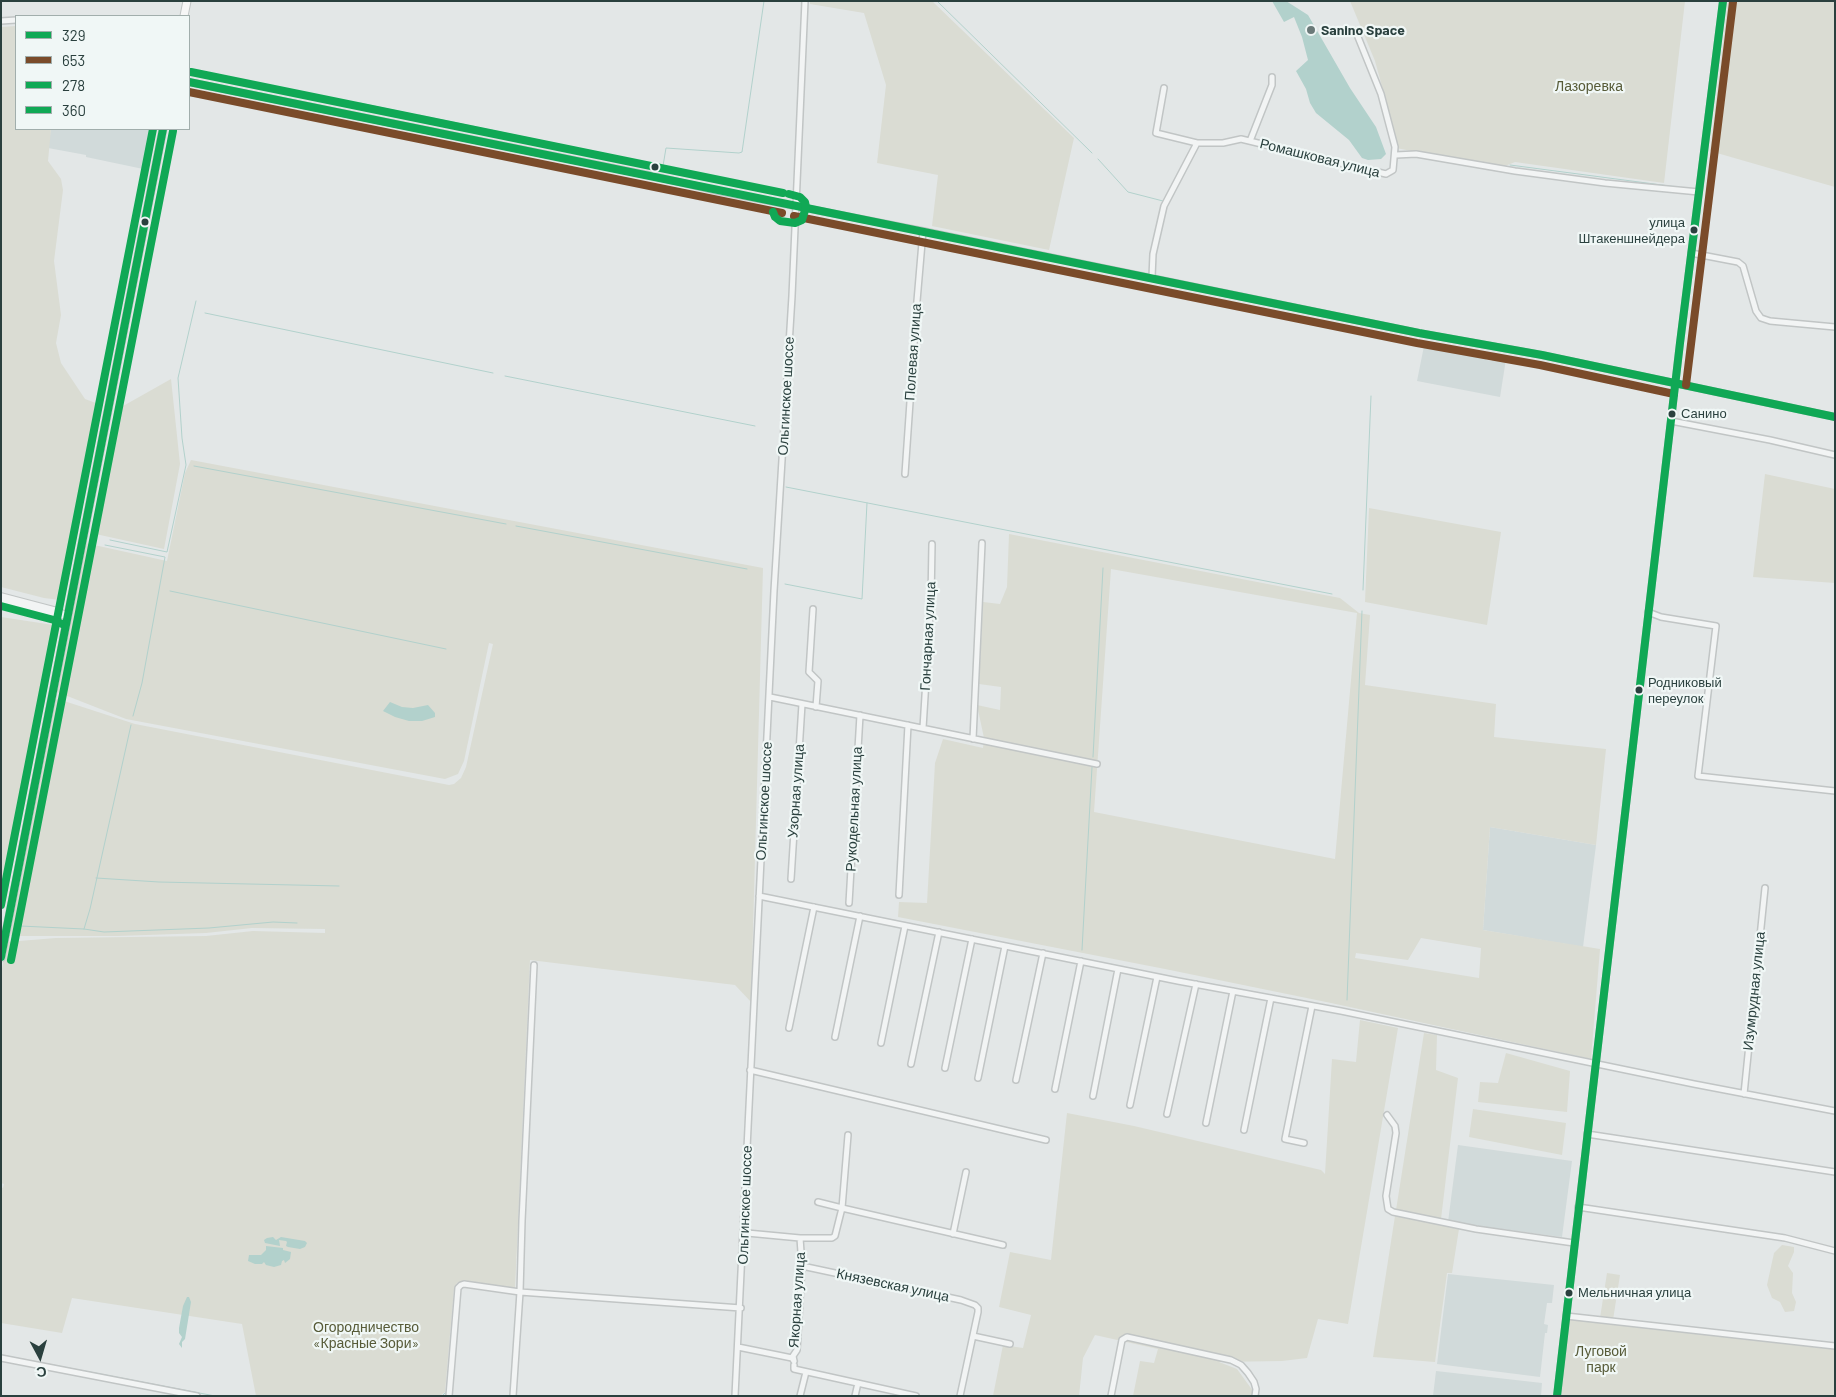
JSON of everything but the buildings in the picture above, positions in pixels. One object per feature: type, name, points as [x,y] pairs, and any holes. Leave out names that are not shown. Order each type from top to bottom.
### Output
[{"type":"main road","points":[[184,15],[187,1]]},
{"type":"main road","points":[[1,958],[163,130]]},
{"type":"street","name":"Ольгинское шоссе","points":[[735,1396],[741,1308],[750,1070],[774,591],[796,206],[805,1]]},
{"type":"street","points":[[1557,1396],[1648,612],[1723,1]]},
{"type":"street","points":[[1,21],[15,20]]},
{"type":"street","name":"Ромашковая улица","points":[[1164,88],[1156,133],[1197,143],[1223,144],[1241,139],[1386,174],[1393,170],[1396,155],[1395,147],[1381,94],[1356,32]]},
{"type":"street","name":"Ромашковая улица","points":[[1250,141],[1272,85],[1272,76]]},
{"type":"street","points":[[190,82],[1419,333],[1542,355],[1835,417]]},
{"type":"street","points":[[1152,277],[1154,254],[1164,206],[1197,143]]},
{"type":"street","points":[[1396,155],[1416,154],[1605,183],[1699,192]]},
{"type":"street","name":"Полевая улица","points":[[906,474],[917,293],[923,231]]},
{"type":"street","points":[[1691,252],[1735,261],[1743,266],[1756,311],[1761,318],[1770,321],[1835,327]]},
{"type":"street","points":[[1671,421],[1761,438],[1835,456]]},
{"type":"street","points":[[973,738],[982,543]]},
{"type":"street","name":"Гончарная улица","points":[[923,728],[931,600],[932,544]]},
{"type":"street","points":[[1,596],[58,611],[68,616]]},
{"type":"street","points":[[1,601],[68,616]]},
{"type":"street","points":[[813,609],[809,672],[818,681],[816,707]]},
{"type":"street","points":[[1648,612],[1661,617],[1716,626],[1698,776],[1835,791]]},
{"type":"street","points":[[770,697],[1097,764]]},
{"type":"street","name":"Узорная улица","points":[[791,879],[802,704]]},
{"type":"street","name":"Рукодельная улица","points":[[849,903],[860,715]]},
{"type":"street","points":[[899,895],[908,725]]},
{"type":"street","name":"Изумрудная улица","points":[[1744,1094],[1765,888]]},
{"type":"street","points":[[759,896],[1835,1111]]},
{"type":"street","points":[[789,1028],[814,907]]},
{"type":"street","points":[[835,1037],[860,916]]},
{"type":"street","points":[[881,1043],[906,926]]},
{"type":"street","points":[[911,1064],[938,932]]},
{"type":"street","points":[[945,1068],[972,939]]},
{"type":"street","points":[[978,1078],[1005,946]]},
{"type":"street","points":[[1016,1080],[1043,954]]},
{"type":"street","points":[[1055,1089],[1081,961]]},
{"type":"street","points":[[513,1396],[520,1292],[534,965]]},
{"type":"street","points":[[1093,1096],[1118,969]]},
{"type":"street","points":[[1130,1105],[1157,977]]},
{"type":"street","points":[[1167,1114],[1196,984]]},
{"type":"street","points":[[1206,1123],[1233,991]]},
{"type":"street","points":[[1244,1130],[1271,998]]},
{"type":"street","points":[[1304,1143],[1285,1139],[1312,1006]]},
{"type":"street","points":[[750,1070],[1046,1140]]},
{"type":"street","points":[[1387,1115],[1395,1126],[1396,1133],[1386,1196],[1388,1209],[1392,1212],[1476,1230],[1574,1243]]},
{"type":"street","points":[[1587,1134],[1835,1172]]},
{"type":"street","points":[[744,1235],[747,1233],[800,1238],[832,1238],[835,1236],[842,1208],[848,1135]]},
{"type":"street","points":[[953,1234],[966,1172]]},
{"type":"street","points":[[818,1202],[1003,1245]]},
{"type":"street","points":[[1578,1207],[1784,1238],[1835,1252]]},
{"type":"street","name":"Якорная улица","points":[[794,1363],[793,1356],[796,1350],[802,1266],[800,1238]]},
{"type":"street","name":"Князевская улица","points":[[802,1266],[961,1300],[975,1305],[978,1308],[978,1312],[973,1336]]},
{"type":"street","points":[[449,1396],[458,1288],[464,1284],[520,1292],[741,1308]]},
{"type":"street","points":[[1566,1316],[1835,1346]]},
{"type":"street","points":[[960,1396],[973,1336],[1010,1344]]},
{"type":"street","points":[[1111,1396],[1122,1340],[1127,1337],[1231,1360],[1241,1365],[1254,1382],[1255,1396]]},
{"type":"street","points":[[738,1347],[792,1358],[794,1369],[916,1396]]},
{"type":"street","points":[[1,1358],[197,1396]]},
{"type":"street","points":[[800,1396],[806,1372]]},
{"type":"street","points":[[855,1396],[858,1383]]},
{"type":"shaded area","points":[[1272,1],[1286,1],[1308,15],[1350,88],[1376,127],[1386,154],[1381,159],[1368,160],[1362,158],[1349,140],[1316,113],[1296,71],[1308,60],[1302,37],[1294,17],[1284,22]]},
{"type":"shaded area","points":[[51,130],[156,130],[148,170],[48,148]]},
{"type":"shaded area","points":[[1425,341],[1487,353],[1486,360],[1492,361],[1494,354],[1505,356],[1500,397],[1417,381]]},
{"type":"shaded area","points":[[390,702],[402,707],[413,708],[428,705],[435,713],[435,717],[422,721],[409,721],[395,717],[383,711]]},
{"type":"shaded area","points":[[1490,827],[1596,845],[1583,947],[1483,930]]},
{"type":"shaded area","points":[[1458,1145],[1572,1161],[1562,1237],[1448,1222]]},
{"type":"shaded area","points":[[273,1237],[276,1240],[281,1237],[307,1243],[305,1247],[300,1249],[286,1246],[286,1241],[279,1240],[280,1246],[265,1243],[264,1240]]},
{"type":"shaded area","points":[[266,1246],[283,1248],[283,1250],[291,1252],[290,1259],[285,1263],[284,1260],[282,1261],[281,1265],[274,1267],[266,1265],[264,1262],[262,1264],[255,1264],[248,1261],[249,1255],[261,1255],[266,1250]]},
{"type":"shaded area","points":[[1448,1274],[1554,1285],[1552,1303],[1547,1303],[1544,1324],[1548,1325],[1547,1333],[1545,1333],[1540,1377],[1437,1364]]},
{"type":"shaded area","points":[[187,1297],[189,1297],[191,1302],[182,1348],[179,1344],[182,1337],[179,1333],[179,1328],[183,1306]]},
{"type":"shaded area","points":[[1436,1371],[1542,1383],[1541,1396],[1433,1396]]},
{"type":"green space","points":[[810,1],[932,1],[1074,138],[1049,250],[932,226],[938,175],[877,163],[886,85],[864,13],[810,4]]},
{"type":"green space","name":"Лазоревка","points":[[1350,1],[1685,1],[1664,183],[1515,162],[1500,168],[1396,148],[1375,61]]},
{"type":"green space","points":[[1728,1],[1835,1],[1835,187],[1710,151]]},
{"type":"green space","points":[[15,26],[15,130],[51,130],[48,161],[61,179],[63,190],[54,261],[61,315],[56,343],[61,363],[85,399],[101,405],[65,595],[60,600],[1,587],[1,27]]},
{"type":"green space","points":[[171,379],[180,464],[164,549],[91,533],[116,410]]},
{"type":"green space","name":"Огородничество «Красные Зори»","points":[[191,460],[763,568],[751,1002],[735,985],[530,960],[515,1289],[511,1291],[463,1281],[457,1283],[454,1289],[445,1392],[440,1396],[256,1396],[242,1324],[72,1298],[62,1333],[1,1323],[1,1187],[3,1188],[4,1184],[1,1183],[1,974],[7,942],[56,938],[206,936],[253,931],[325,933],[325,929],[252,928],[206,933],[117,936],[11,936],[10,931],[55,701],[57,699],[61,700],[135,724],[449,785],[454,784],[461,778],[466,767],[493,644],[489,643],[464,761],[458,774],[445,779],[126,719],[57,692],[85,543],[167,561],[185,473]]},
{"type":"green space","points":[[1765,474],[1835,489],[1835,583],[1753,577]]},
{"type":"green space","points":[[1369,508],[1501,532],[1487,625],[1365,602]]},
{"type":"green space","points":[[1009,534],[1340,598],[1359,613],[1370,615],[1365,685],[1496,704],[1494,737],[1606,749],[1596,845],[1490,827],[1483,930],[1600,949],[1591,1059],[1331,1003],[898,917],[899,902],[927,903],[935,763],[943,739],[983,748],[984,738],[977,705],[1000,710],[1001,687],[979,684],[983,602],[1000,604],[1007,587]],"holes":[[[1111,569],[1357,613],[1335,859],[1094,812]],[[1421,938],[1481,948],[1479,978],[1355,958],[1356,953],[1408,960]]]},
{"type":"green space","points":[[1,617],[60,626],[19,816],[1,916]]},
{"type":"green space","points":[[1360,1020],[1398,1028],[1348,1324],[1318,1319],[1307,1358],[1282,1361],[1219,1362],[1237,1369],[1253,1391],[1252,1396],[1133,1396],[1140,1361],[1154,1363],[1158,1349],[1095,1335],[1083,1358],[1079,1396],[993,1396],[1003,1345],[1023,1348],[1031,1315],[999,1307],[1010,1252],[1051,1260],[1067,1113],[1134,1126],[1321,1170],[1325,1174],[1332,1059],[1356,1062]]},
{"type":"green space","points":[[1424,1033],[1437,1035],[1436,1070],[1458,1078],[1441,1219],[1396,1210]]},
{"type":"green space","points":[[1506,1053],[1570,1071],[1567,1112],[1478,1102],[1480,1082],[1498,1083]]},
{"type":"green space","points":[[1473,1109],[1566,1123],[1562,1155],[1469,1137]]},
{"type":"green space","points":[[1395,1216],[1459,1229],[1452,1273],[1447,1273],[1435,1362],[1373,1357]]},
{"type":"green space","points":[[1782,1245],[1794,1247],[1794,1252],[1788,1266],[1793,1273],[1792,1293],[1796,1302],[1794,1311],[1785,1312],[1780,1302],[1772,1298],[1767,1285],[1774,1253]]},
{"type":"green space","points":[[1607,1273],[1620,1275],[1613,1320],[1600,1318]]},
{"type":"green space","name":"Луговой парк","points":[[1568,1319],[1835,1348],[1835,1396],[1561,1396]]},
{"type":"waterway","points":[[662,166],[666,148],[742,152],[764,1]]},
{"type":"waterway","points":[[937,1],[1092,153]]},
{"type":"waterway","points":[[360,103],[412,114]]},
{"type":"waterway","points":[[419,115],[659,165]]},
{"type":"waterway","points":[[1098,159],[1128,192],[1163,201]]},
{"type":"waterway","points":[[1510,165],[1677,187]]},
{"type":"waterway","points":[[110,540],[167,552],[186,465],[182,438],[178,378],[196,301]]},
{"type":"waterway","points":[[205,313],[493,373]]},
{"type":"waterway","points":[[505,376],[755,426]]},
{"type":"waterway","points":[[1363,590],[1371,396]]},
{"type":"waterway","points":[[194,466],[506,524]]},
{"type":"waterway","points":[[786,487],[1332,594]]},
{"type":"waterway","points":[[785,584],[862,599],[867,503]]},
{"type":"waterway","points":[[516,526],[747,569]]},
{"type":"waterway","points":[[105,545],[165,557],[142,683],[133,716]]},
{"type":"waterway","points":[[1093,757],[1103,568]]},
{"type":"waterway","points":[[170,591],[446,649]]},
{"type":"waterway","points":[[1347,1000],[1362,611]]},
{"type":"waterway","points":[[84,929],[131,725]]},
{"type":"waterway","points":[[1082,950],[1092,767]]},
{"type":"waterway","points":[[96,878],[159,882],[339,886]]},
{"type":"waterway","points":[[20,926],[84,929],[104,932],[209,928],[273,922],[297,923]]},
{"type":"waterway","points":[[1,1355],[215,1396]]},
{"type":"waterway","points":[[442,1396],[445,1393]]},
{"type":"transit line","name":"360","points":[[1557,1396],[1680,343],[1723,1]]},
{"type":"transit line","name":"653","points":[[1686,385],[1733,2]]},
{"type":"transit line","name":"278","points":[[191,72],[783,193]]},
{"type":"transit line","name":"329","points":[[190,82],[1419,333],[1542,355],[1835,417]]},
{"type":"transit line","name":"653","points":[[190,92],[782,213]]},
{"type":"transit line","name":"278","points":[[1,905],[153,130]]},
{"type":"transit line","name":"329","points":[[1,957],[163,130]]},
{"type":"transit line","points":[[11,960],[173,131]]},
{"type":"transit line","name":"278","points":[[773,212],[780,221],[795,223],[802,220],[806,207],[805,202],[800,197],[789,194]]},
{"type":"transit line","name":"653","points":[[794,216],[1417,343],[1540,365],[1674,394]]},
{"type":"transit line","points":[[1,606],[54,620],[64,625]]},
{"type":"place","name":"Sanino Space","points":[[1311,30]]},
{"type":"place","name":"улица Штакеншнейдера","points":[[1694,230]]},
{"type":"place","name":"Санино","points":[[1672,414]]},
{"type":"place","name":"Родниковый переулок","points":[[1639,690]]},
{"type":"place","name":"Мельничная улица","points":[[1569,1293]]}]
